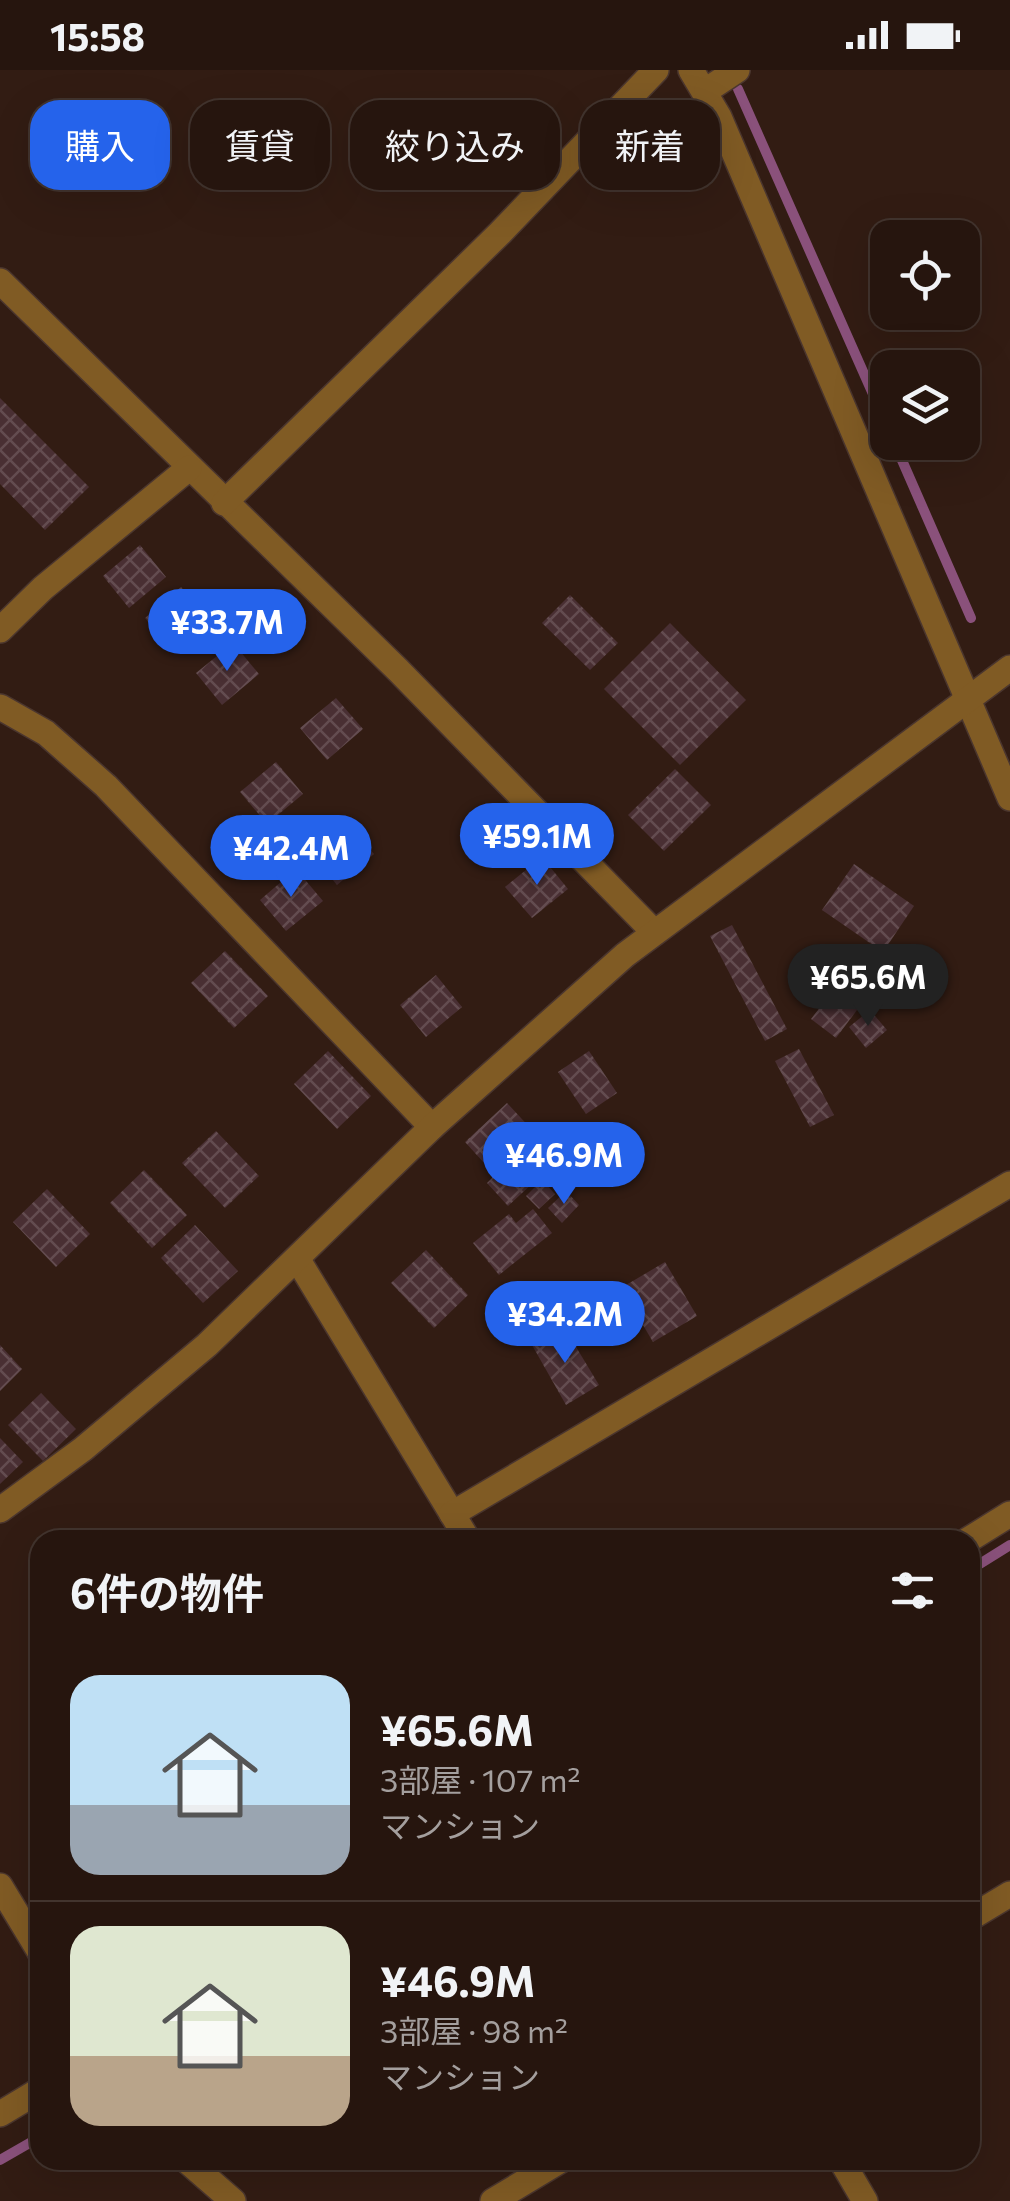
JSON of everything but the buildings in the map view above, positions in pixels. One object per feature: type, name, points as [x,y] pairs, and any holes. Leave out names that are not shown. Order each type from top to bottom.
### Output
[{"type":"street","points":[[224,502],[500,233],[656,70]]},
{"type":"street","points":[[737,70],[699,80],[1010,798]]},
{"type":"street","points":[[0,280],[398,670],[654,932]]},
{"type":"street","points":[[0,630],[55,578],[189,468]]},
{"type":"street","points":[[0,1510],[97,1437],[298,1260],[432,1126],[654,932],[1010,668]]},
{"type":"street","points":[[0,707],[46,733],[106,786],[432,1126]]},
{"type":"street","points":[[452,1514],[1010,1184]]},
{"type":"street","points":[[298,1260],[462,1530]]},
{"type":"street","points":[[980,1533],[1010,1514]]},
{"type":"street","points":[[0,1886],[30,1936]]},
{"type":"street","points":[[980,1912],[1010,1894]]},
{"type":"street","points":[[0,2114],[30,2096]]},
{"type":"street","points":[[197,2170],[233,2201]]},
{"type":"street","points":[[493,2201],[544,2170]]},
{"type":"street","points":[[848,2170],[865,2201]]},
{"type":"waterway","points":[[738,89],[870,387]]},
{"type":"waterway","points":[[902,460],[971,618]]},
{"type":"waterway","points":[[980,1564],[1010,1545]]},
{"type":"waterway","points":[[0,2160],[30,2143]]}]
